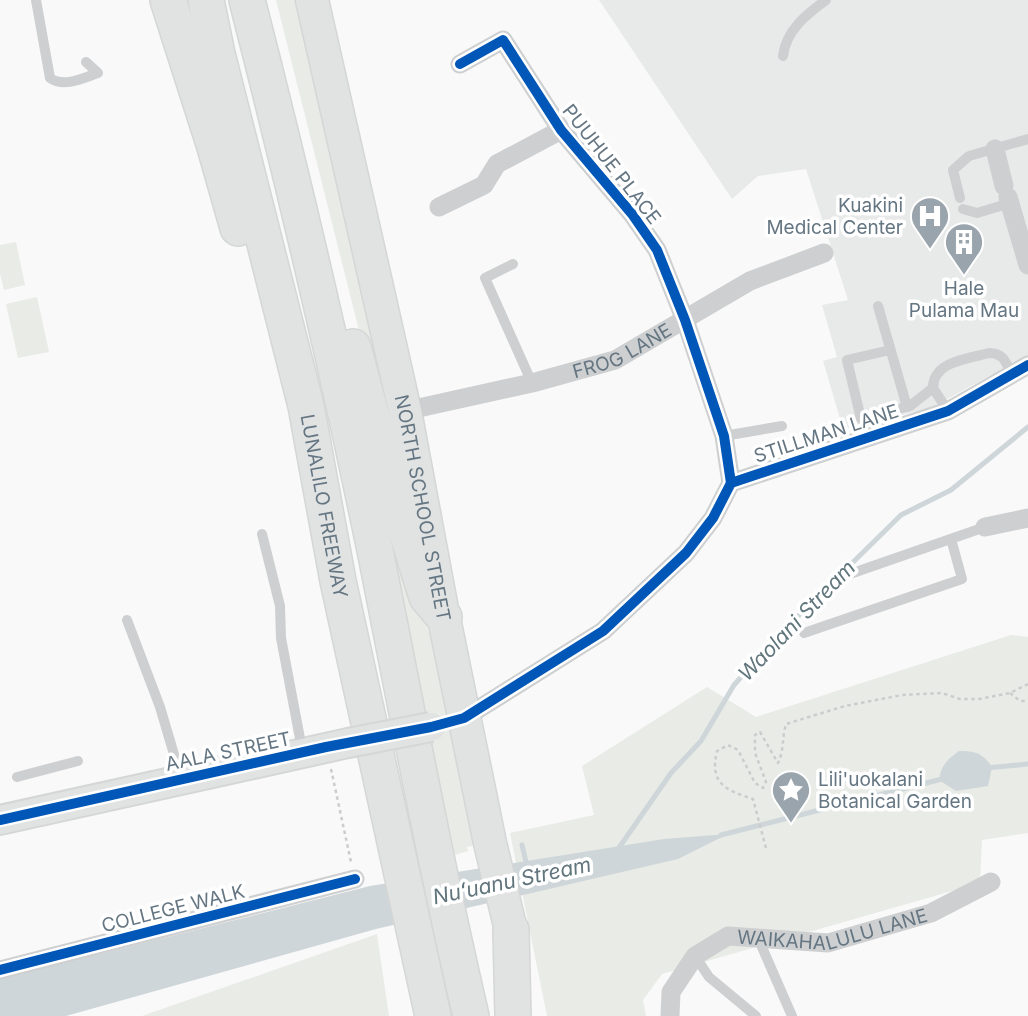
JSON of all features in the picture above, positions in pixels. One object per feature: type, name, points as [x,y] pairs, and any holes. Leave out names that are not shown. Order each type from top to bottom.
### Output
[{"type":"highway","points":[[168,0],[215,147],[281,380],[308,508],[338,581]]},
{"type":"highway","name":"LUNALILO FREEWAY","points":[[206,0],[217,54],[306,406],[338,581],[433,1016]]},
{"type":"highway","points":[[247,0],[427,597],[444,617]]},
{"type":"highway","name":"LUNALILO FREEWAY","points":[[247,0],[300,209],[471,1016]]},
{"type":"highway","points":[[510,925],[513,1016]]},
{"type":"main road","name":"NORTH SCHOOL STREET","points":[[312,0],[405,411],[464,718],[510,925]]},
{"type":"street","name":"PUUHUE PLACE","points":[[460,64],[503,40],[561,130],[618,196],[657,250],[685,320],[724,436],[732,483]]},
{"type":"street","points":[[439,207],[484,185],[497,164],[561,130]]},
{"type":"street","points":[[995,149],[1028,265]]},
{"type":"street","name":"FROG LANE","points":[[405,411],[532,383],[615,360],[750,281],[824,253]]},
{"type":"street","name":"STILLMAN LANE","points":[[732,483],[948,411],[1020,370]]},
{"type":"street","points":[[464,718],[603,631],[685,553],[713,518],[732,483]]},
{"type":"street","points":[[985,527],[1028,518]]},
{"type":"street","name":"AALA STREET","points":[[0,820],[181,778],[464,718]]},
{"type":"street","name":"COLLEGE WALK","points":[[0,970],[355,879]]},
{"type":"street","name":"WAIKAHALULU LANE","points":[[670,1016],[671,992],[695,956],[728,936],[828,943],[931,913],[991,882]]},
{"type":"street","name":"NORTH SCHOOL STREET","points":[[510,925],[531,1016]]},
{"type":"lane","points":[[36,0],[50,78],[65,83],[98,73],[86,62]]},
{"type":"lane","points":[[783,56],[784,45],[802,18],[826,0]]},
{"type":"lane","points":[[1007,195],[977,213],[962,204],[953,170],[969,156],[1028,139]]},
{"type":"lane","points":[[513,264],[485,278],[532,383]]},
{"type":"lane","points":[[878,306],[907,407]]},
{"type":"lane","points":[[890,350],[847,360],[862,419],[907,407],[933,388]]},
{"type":"lane","points":[[948,411],[933,388],[933,377],[939,370],[989,353],[998,353],[1020,370]]},
{"type":"lane","points":[[724,436],[782,426]]},
{"type":"lane","points":[[850,574],[985,527]]},
{"type":"lane","points":[[262,534],[280,606],[281,638],[326,747]]},
{"type":"lane","points":[[804,633],[962,579],[951,539]]},
{"type":"lane","points":[[127,620],[164,719],[181,778]]},
{"type":"lane","points":[[17,777],[78,761]]},
{"type":"lane","points":[[758,938],[792,1016]]},
{"type":"lane","points":[[695,956],[709,977],[756,1016]]},
{"type":"path","points":[[766,848],[753,799],[726,790],[719,782],[714,763],[717,751],[727,745],[738,750],[755,783],[763,788],[766,782],[755,753],[755,735],[760,732],[778,762],[782,755],[786,724],[798,720],[845,706],[902,695],[942,694],[960,699],[979,699],[1010,693],[1028,684]]},
{"type":"path","points":[[1010,693],[1020,701],[1028,701]]},
{"type":"path","points":[[326,747],[355,879]]},
{"type":"shaded area","points":[[276,0],[300,0],[398,460],[392,462]]},
{"type":"shaded area","name":"Kuakini Medical Center","points":[[599,0],[1028,0],[1028,373],[991,375],[931,408],[843,429],[823,361],[837,357],[822,305],[848,300],[806,169],[758,176],[732,199]]},
{"type":"shaded area","points":[[16,242],[25,285],[4,290],[0,274],[0,245]]},
{"type":"shaded area","points":[[37,297],[49,352],[18,358],[6,304]]},
{"type":"shaded area","points":[[346,344],[444,685],[474,840],[472,846],[467,847],[468,851],[455,855]]},
{"type":"shaded area","name":"Lili'uokalani Botanical Garden","points":[[1011,635],[1028,637],[1028,833],[982,840],[980,883],[662,974],[643,1000],[646,1016],[547,1016],[510,833],[594,815],[582,766],[707,687],[756,717]]},
{"type":"shaded area","points":[[377,934],[389,1016],[142,1016]]},
{"type":"water","points":[[959,751],[978,754],[988,762],[992,767],[988,786],[956,791],[939,780],[941,770]]},
{"type":"water","points":[[728,834],[678,859],[376,929],[66,1016],[0,1016],[0,979],[370,886],[664,839]]},
{"type":"waterway","name":"Waolani Stream","points":[[616,852],[671,773],[701,741],[734,685],[778,636],[901,515],[951,490],[1028,427]]},
{"type":"waterway","name":"Nuʻuanu Stream","points":[[986,768],[1028,764]]},
{"type":"waterway","name":"Nuʻuanu Stream","points":[[721,835],[946,778]]},
{"type":"waterway","points":[[522,845],[527,866]]},
{"type":"cycle path","points":[[460,64],[503,40],[561,130],[632,214],[657,250],[685,320],[724,436],[731,483]]},
{"type":"cycle path","points":[[0,820],[464,718],[603,631],[686,553],[713,518],[731,483],[948,411],[1028,365]]},
{"type":"cycle path","points":[[0,970],[355,879]]},
{"type":"place","name":"Kuakini Medical Center","points":[[930,250]]},
{"type":"place","name":"Hale Pulama Mau","points":[[964,276]]},
{"type":"place","name":"Lili'uokalani Botanical Garden","points":[[791,824]]}]
